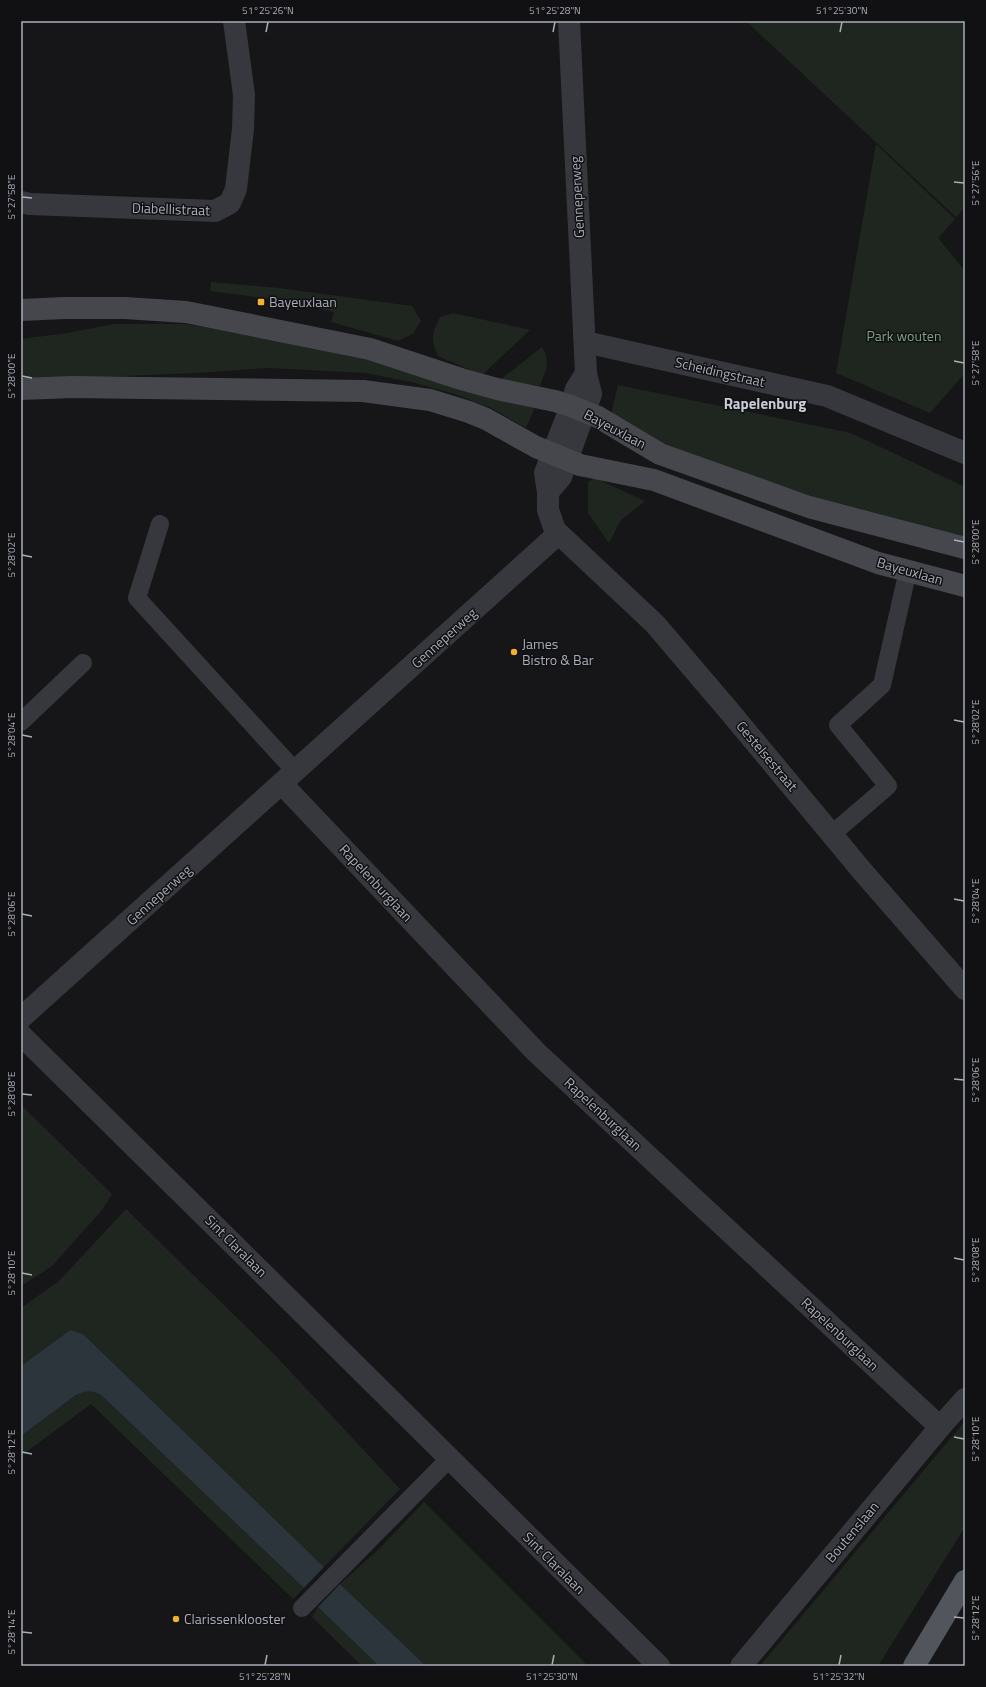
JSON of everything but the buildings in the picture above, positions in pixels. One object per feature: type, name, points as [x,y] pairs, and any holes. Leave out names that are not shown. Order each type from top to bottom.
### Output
[{"type":"main road","name":"Bayeuxlaan","points":[[21,310],[125,308],[199,314],[370,349],[461,379],[555,401],[578,409],[598,417],[660,454],[809,507],[965,548]]},
{"type":"main road","name":"Bayeuxlaan","points":[[21,389],[72,387],[363,391],[430,400],[486,419],[560,457],[580,465],[654,480],[878,563],[965,586]]},
{"type":"main road","points":[[914,1666],[965,1581]]},
{"type":"street","name":"Diabellistraat","points":[[21,202],[30,204],[215,211],[230,203],[236,189],[243,129],[244,95],[234,21]]},
{"type":"street","name":"Genneperweg","points":[[21,1018],[558,534],[550,518],[547,502],[548,492],[545,473],[560,457],[578,409],[591,394],[586,373],[569,21]]},
{"type":"street","name":"Scheidingstraat","points":[[585,342],[827,396],[965,453]]},
{"type":"street","name":"Gestelsestraat","points":[[558,534],[655,624],[965,989]]},
{"type":"street","name":"Rapelenburglaan","points":[[289,778],[536,1052],[940,1427]]},
{"type":"street","name":"Sint Claralaan","points":[[21,1035],[182,1192],[658,1666]]},
{"type":"street","name":"Boutenslaan","points":[[741,1666],[965,1399]]},
{"type":"lane","points":[[160,524],[137,598],[289,778]]},
{"type":"lane","points":[[832,834],[888,786],[838,725],[882,685],[908,570]]},
{"type":"lane","points":[[21,722],[83,663]]},
{"type":"lane","points":[[302,1608],[449,1459]]},
{"type":"green space","points":[[746,21],[965,21],[965,207],[956,217]]},
{"type":"green space","name":"Park wouten","points":[[876,144],[955,219],[938,238],[965,271],[965,373],[930,413],[836,373]]},
{"type":"green space","points":[[211,282],[279,288],[412,306],[421,321],[413,334],[398,341],[331,322],[334,312],[278,300],[210,291]]},
{"type":"green space","points":[[453,313],[530,330],[482,375],[438,356],[433,340],[435,328],[440,317]]},
{"type":"green space","points":[[114,324],[185,324],[261,336],[367,357],[536,405],[526,428],[491,408],[455,394],[411,382],[365,373],[268,368],[197,373],[21,380],[21,339],[67,333]]},
{"type":"green space","points":[[542,347],[545,352],[547,366],[540,386],[500,380]]},
{"type":"green space","points":[[618,385],[851,433],[965,487],[965,537],[826,501],[667,447],[611,414]]},
{"type":"green space","points":[[595,478],[645,501],[621,520],[609,543],[588,513],[588,482]]},
{"type":"green space","points":[[21,1105],[112,1194],[102,1210],[51,1267],[21,1286]]},
{"type":"green space","points":[[126,1209],[274,1354],[400,1489],[324,1567],[83,1334],[70,1330],[21,1366],[21,1308],[59,1281]]},
{"type":"green space","points":[[85,1391],[94,1391],[101,1395],[304,1588],[293,1599],[91,1404],[21,1456],[21,1436],[76,1395]]},
{"type":"green space","points":[[965,1421],[965,1527],[878,1666],[760,1666]]},
{"type":"green space","points":[[424,1502],[588,1666],[426,1666],[340,1584],[380,1548]]},
{"type":"green space","points":[[318,1607],[379,1666],[362,1666],[312,1617]]},
{"type":"shaded area","points":[[70,1330],[83,1334],[324,1567],[304,1588],[101,1395],[88,1391],[76,1395],[21,1436],[21,1366]]},
{"type":"shaded area","points":[[340,1584],[426,1666],[379,1666],[318,1607]]},
{"type":"place","name":"Bayeuxlaan","points":[[261,302]]},
{"type":"place","name":"James Bistro & Bar","points":[[514,652]]},
{"type":"place","name":"Clarissenklooster","points":[[176,1619]]},
{"type":"district","name":"Rapelenburg","points":[[765,404]]}]
